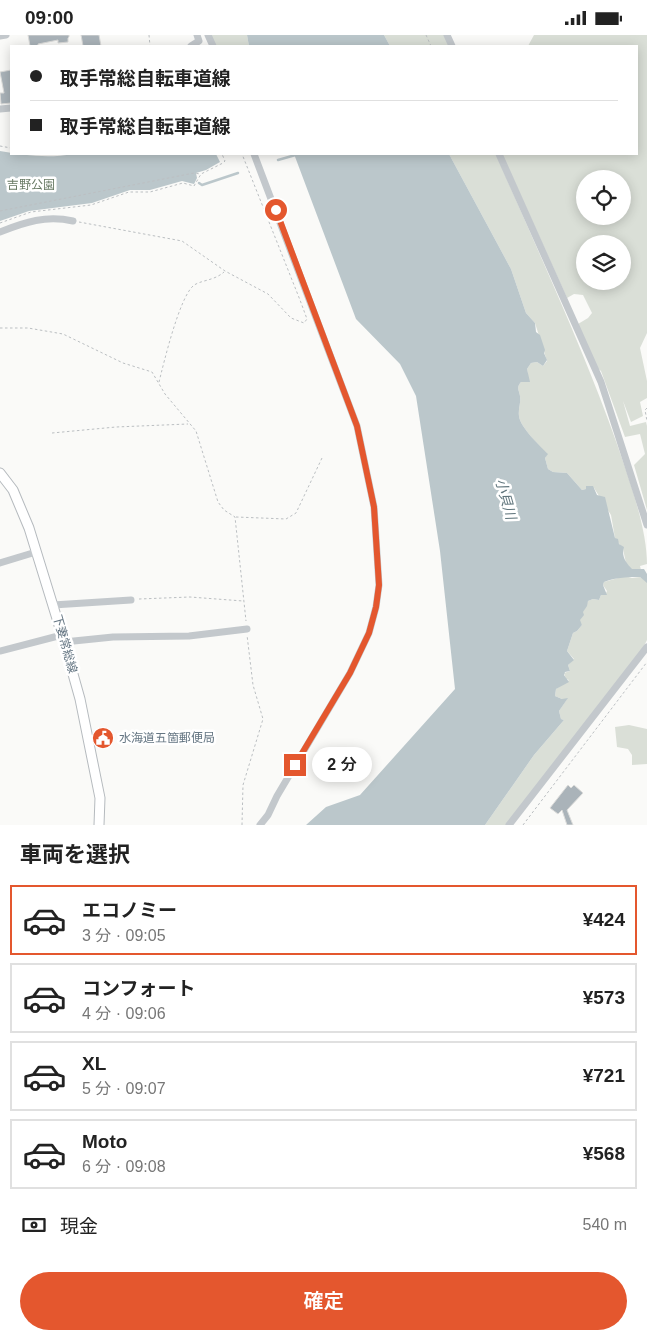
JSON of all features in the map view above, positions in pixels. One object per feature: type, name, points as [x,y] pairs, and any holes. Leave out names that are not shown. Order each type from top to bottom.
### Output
[{"type":"main road","name":"下妻常総線","points":[[0,473],[13,490],[29,528],[54,605],[80,699],[100,798],[99,825]]},
{"type":"street","points":[[0,37],[6,35]]},
{"type":"street","points":[[254,155],[357,426],[374,507],[379,585],[376,607],[369,633],[350,673],[277,796],[268,815],[260,825]]},
{"type":"street","points":[[499,155],[601,382],[625,451],[647,525]]},
{"type":"street","points":[[0,232],[28,221],[41,219],[62,218],[73,221]]},
{"type":"street","points":[[0,563],[36,552]]},
{"type":"street","points":[[54,605],[131,600]]},
{"type":"street","points":[[0,651],[63,639],[189,636],[247,629]]},
{"type":"street","points":[[509,825],[647,647]]},
{"type":"path","points":[[0,211],[194,173],[201,174],[224,163],[222,155]]},
{"type":"path","points":[[73,221],[182,241],[225,271],[268,294],[297,322],[304,323],[307,319],[242,155]]},
{"type":"path","points":[[0,223],[31,212],[91,205],[129,192],[150,192],[183,183],[194,186],[201,174]]},
{"type":"path","points":[[159,383],[171,339],[187,293],[194,285],[217,278],[225,271]]},
{"type":"path","points":[[0,328],[28,328],[63,334],[123,363],[152,372],[165,395],[196,431],[218,502],[224,510],[235,517],[286,519],[291,517],[296,513],[322,458]]},
{"type":"path","points":[[647,408],[645,410],[647,421]]},
{"type":"path","points":[[52,433],[116,427],[190,424]]},
{"type":"path","points":[[235,517],[253,685],[263,719],[243,785],[242,825]]},
{"type":"path","points":[[131,600],[190,597],[244,601]]},
{"type":"path","points":[[523,825],[647,662]]},
{"type":"shaded area","points":[[210,35],[247,35],[249,45],[215,45]]},
{"type":"shaded area","points":[[384,35],[444,35],[449,45],[389,45]]},
{"type":"shaded area","points":[[534,35],[647,35],[647,333],[640,348],[647,381],[647,398],[640,402],[643,416],[631,422],[623,401],[630,426],[646,422],[647,426],[647,510],[634,465],[645,454],[640,434],[625,437],[601,371],[596,367],[578,324],[592,313],[583,295],[574,294],[567,298],[502,155],[638,155],[638,45],[529,45]]},
{"type":"shaded area","points":[[450,155],[496,155],[574,334],[627,472],[644,535],[647,564],[640,566],[641,570],[631,569],[626,563],[623,549],[615,538],[611,515],[594,488],[587,486],[586,489],[582,490],[567,473],[553,472],[548,469],[545,458],[547,454],[526,431],[520,420],[519,386],[528,377],[527,369],[531,363],[537,362],[543,366],[547,361],[535,323],[526,313],[511,269]]},
{"type":"shaded area","points":[[625,576],[632,578],[640,577],[647,582],[647,640],[643,648],[506,825],[485,825],[534,755],[564,720],[561,719],[559,711],[567,699],[555,696],[556,689],[569,680],[566,679],[564,673],[570,671],[568,665],[574,659],[567,651],[573,633],[582,625],[579,620],[588,601],[593,599],[599,600],[601,595],[605,595],[607,591],[603,585],[604,582]]},
{"type":"shaded area","points":[[629,725],[647,729],[647,764],[632,765],[632,755],[628,749],[617,747],[615,727]]},
{"type":"water","points":[[247,35],[384,35],[389,45],[249,45]]},
{"type":"water","name":"吉野公園","points":[[0,151],[10,152],[10,155],[45,156],[216,155],[220,162],[196,173],[197,178],[194,184],[182,181],[150,190],[130,190],[92,203],[29,211],[0,221]]},
{"type":"water","name":"小貝川","points":[[294,155],[450,155],[511,269],[526,313],[535,323],[536,332],[540,335],[545,350],[544,353],[547,360],[543,366],[537,362],[531,363],[527,369],[530,382],[521,382],[519,386],[520,420],[531,436],[548,454],[545,458],[548,469],[553,472],[567,473],[582,490],[586,489],[586,486],[593,486],[597,495],[605,497],[615,538],[624,547],[623,553],[626,562],[632,569],[644,569],[647,574],[647,583],[640,577],[618,578],[604,582],[603,585],[607,595],[601,595],[599,600],[593,599],[588,601],[583,612],[584,615],[580,620],[582,625],[573,633],[567,651],[574,660],[568,665],[570,671],[565,672],[564,675],[569,682],[556,689],[555,696],[562,699],[568,698],[559,711],[561,719],[564,720],[534,755],[485,825],[306,825],[326,807],[360,795],[455,689],[440,551],[416,396],[400,364],[356,319]]},
{"type":"building","points":[[28,35],[69,35],[68,42],[58,43],[58,40],[30,45]]},
{"type":"building","points":[[81,35],[99,35],[101,45],[83,45]]},
{"type":"building","points":[[10,70],[10,103],[1,104],[0,93],[4,93],[0,72]]},
{"type":"building","points":[[95,733],[111,733],[112,742],[96,743]]},
{"type":"building","points":[[568,785],[571,788],[574,785],[583,793],[567,810],[573,825],[567,825],[562,810],[558,814],[550,808]]},
{"type":"waterway","points":[[278,160],[296,155]]},
{"type":"waterway","points":[[199,183],[202,185],[238,173]]},
{"type":"place","name":"水海道五箇郵便局","points":[[103,738]]},
{"type":"route","points":[[276,210],[357,426],[374,507],[379,585],[376,607],[369,633],[350,673],[295,765]]}]
